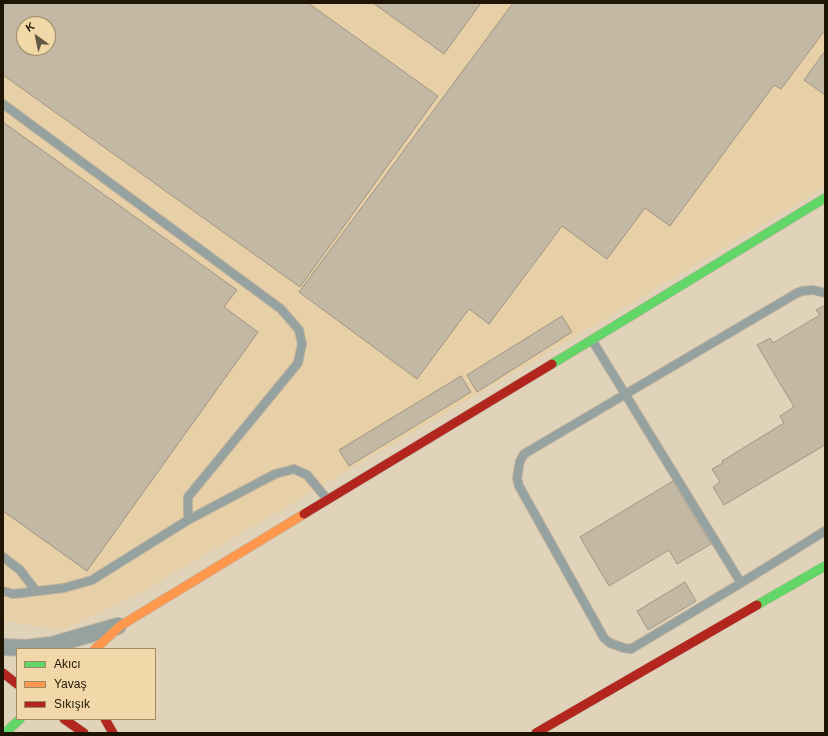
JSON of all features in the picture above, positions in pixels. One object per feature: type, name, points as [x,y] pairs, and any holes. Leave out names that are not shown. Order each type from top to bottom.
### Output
[{"type":"street","points":[[96,648],[120,626],[825,198]]},
{"type":"street","points":[[536,733],[825,566]]},
{"type":"street","points":[[3,647],[26,648],[52,645],[120,626]]},
{"type":"street","points":[[104,648],[106,638]]},
{"type":"street","points":[[3,673],[16,683]]},
{"type":"street","points":[[5,733],[19,720]]},
{"type":"street","points":[[65,720],[84,733]]},
{"type":"street","points":[[106,720],[113,733]]},
{"type":"lane","points":[[3,104],[282,309],[299,330],[302,344],[298,363],[188,497],[188,520]]},
{"type":"lane","points":[[825,293],[813,290],[797,293],[524,454],[517,470],[519,486],[604,638],[618,647],[630,649],[825,531]]},
{"type":"lane","points":[[592,339],[741,583]]},
{"type":"lane","points":[[3,591],[13,594],[64,588],[92,580],[188,520],[275,474],[294,469],[307,475],[328,499]]},
{"type":"lane","points":[[3,557],[20,570],[36,591]]},
{"type":"shaded area","points":[[3,3],[825,3],[825,187],[610,316],[140,593],[63,630],[3,621]]},
{"type":"building","points":[[3,3],[308,3],[438,96],[300,287],[3,75]]},
{"type":"building","points":[[373,3],[481,3],[444,54]]},
{"type":"building","points":[[513,3],[825,3],[825,30],[781,89],[774,85],[670,226],[645,208],[607,259],[562,226],[489,324],[469,309],[417,379],[299,292]]},
{"type":"building","points":[[825,51],[825,95],[804,80]]},
{"type":"building","points":[[3,122],[237,290],[224,307],[258,332],[87,571],[3,511]]},
{"type":"building","points":[[825,305],[825,445],[724,505],[713,487],[720,482],[712,469],[723,463],[722,461],[784,423],[780,416],[794,407],[757,345],[770,338],[773,343],[820,315],[816,310]]},
{"type":"building","points":[[562,316],[572,332],[477,392],[467,375]]},
{"type":"building","points":[[461,376],[471,392],[349,466],[339,450]]},
{"type":"building","points":[[673,481],[711,544],[677,564],[669,550],[609,586],[580,537]]},
{"type":"building","points":[[685,582],[696,601],[648,630],[637,611]]},
{"type":"traffic: fast","points":[[552,364],[825,198]]},
{"type":"traffic: fast","points":[[757,605],[825,566]]},
{"type":"traffic: fast","points":[[5,733],[19,720]]},
{"type":"traffic: slow","points":[[96,648],[120,626],[304,514]]},
{"type":"traffic: jam","points":[[304,514],[552,364]]},
{"type":"traffic: jam","points":[[536,733],[757,605]]},
{"type":"traffic: jam","points":[[3,673],[16,683]]},
{"type":"traffic: jam","points":[[65,720],[84,733]]},
{"type":"traffic: jam","points":[[106,720],[113,733]]}]
